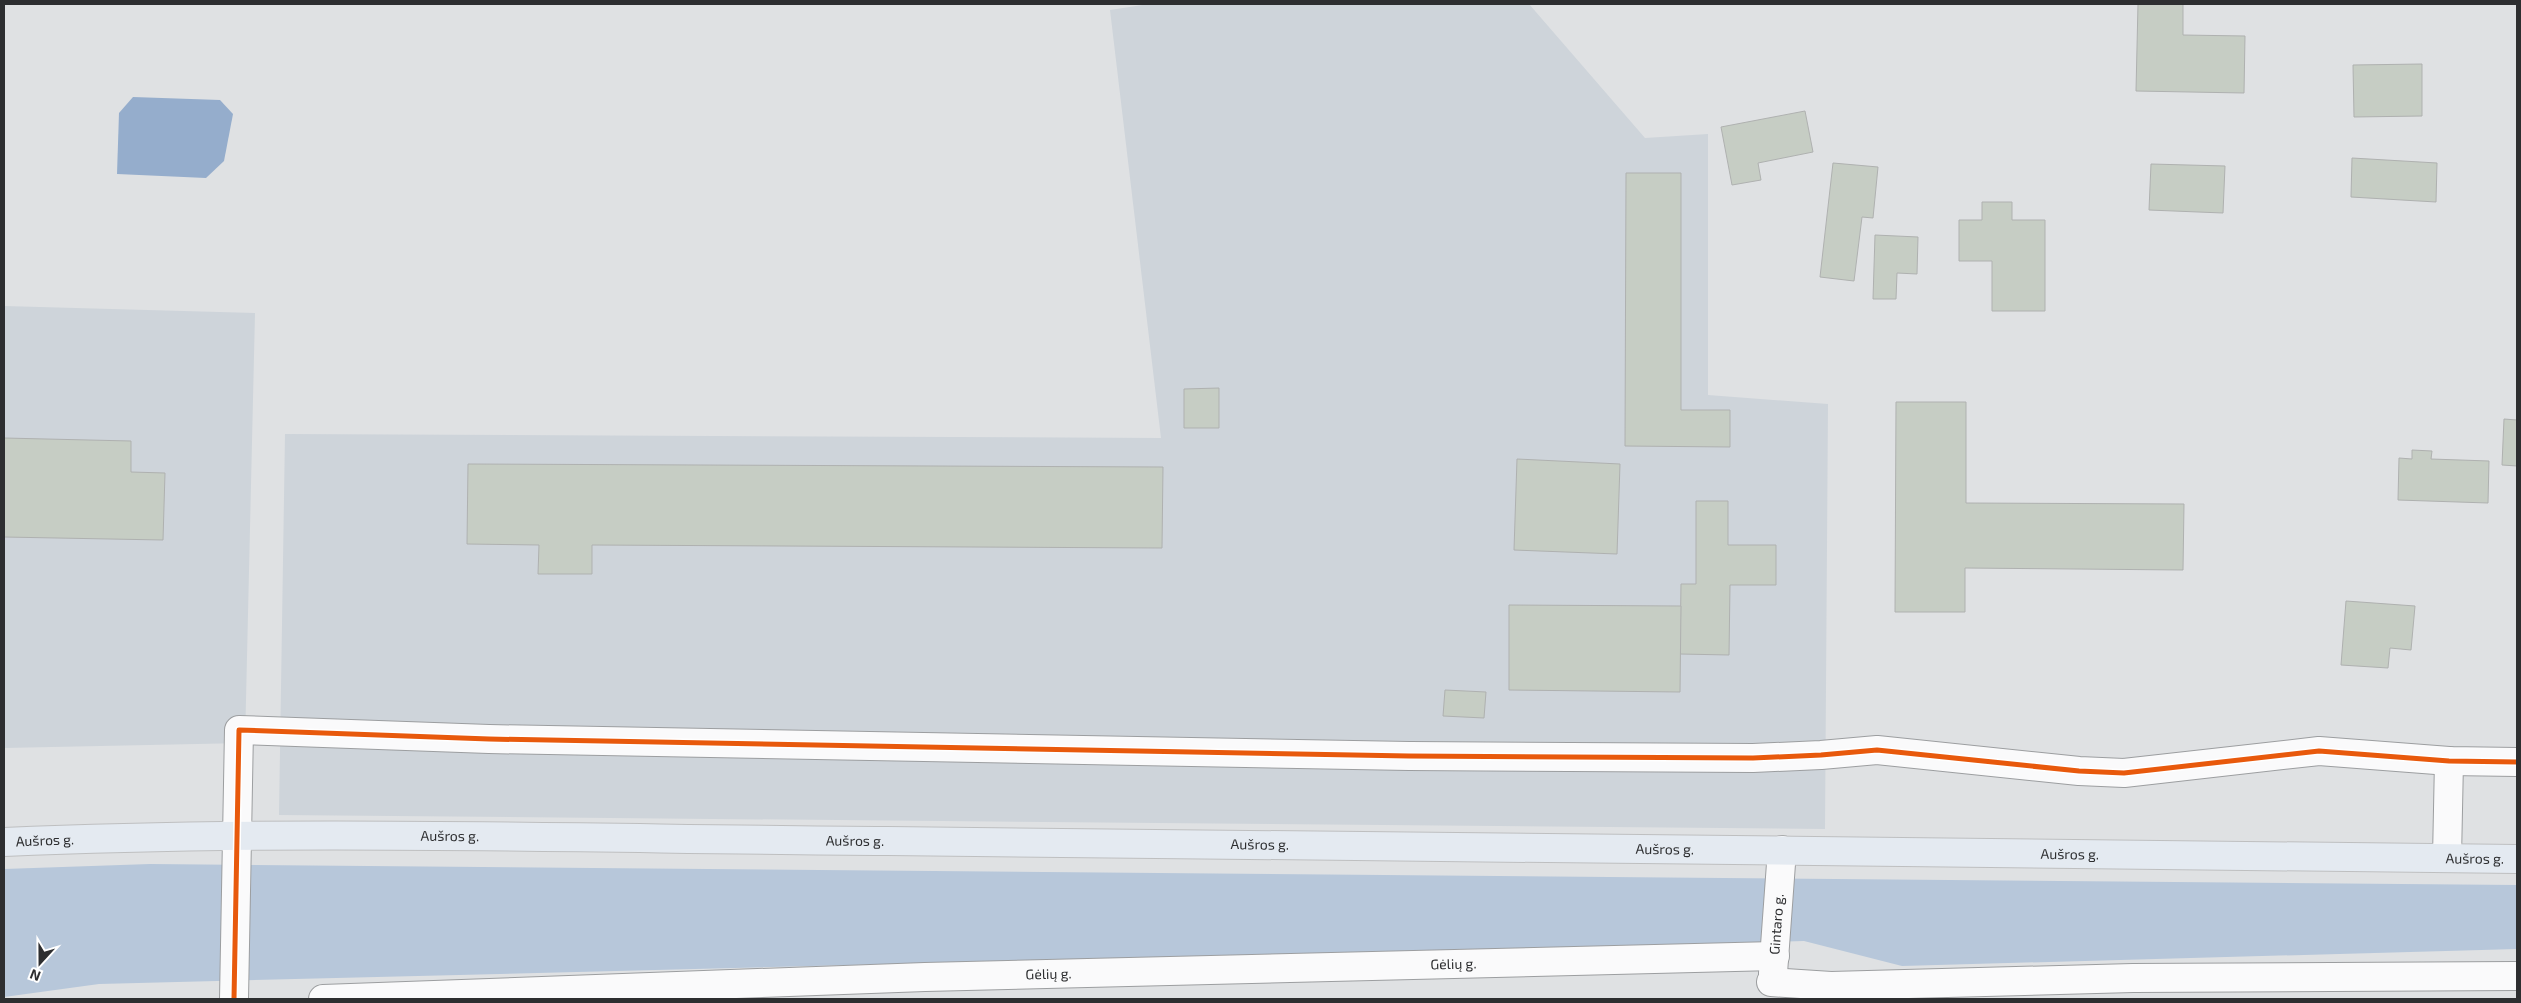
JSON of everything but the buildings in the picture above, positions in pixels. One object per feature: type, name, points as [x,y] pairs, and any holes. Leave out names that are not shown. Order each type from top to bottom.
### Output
[{"type":"main road","name":"Aušros g.","points":[[4,842],[92,838],[237,837],[1782,850],[2517,859]]},
{"type":"street","points":[[234,999],[239,730],[489,739],[1419,756],[1753,758],[1822,756],[1877,750],[2079,772],[2124,773],[2319,751],[2449,761],[2517,762]]},
{"type":"street","points":[[2447,858],[2449,761]]},
{"type":"street","name":"Gintaro g.","points":[[1772,979],[1782,850]]},
{"type":"street","name":"Gėlių g.","points":[[323,999],[925,976],[1772,979],[1832,986],[2131,989],[2517,976]]},
{"type":"shaded area","points":[[1149,4],[1529,4],[1645,138],[1708,134],[1708,395],[1828,404],[1825,829],[279,815],[285,434],[1161,438],[1110,10]]},
{"type":"shaded area","points":[[133,97],[220,100],[233,114],[224,161],[206,178],[117,174],[119,113]]},
{"type":"shaded area","points":[[4,306],[255,313],[245,743],[4,748]]},
{"type":"shaded area","points":[[150,864],[2517,885],[2517,949],[1902,966],[1804,941],[99,984],[4,997],[4,869]]},
{"type":"cycle path","points":[[234,999],[239,730],[489,739],[1409,756],[1753,758],[1877,750],[2079,771],[2124,773],[2319,751],[2449,761],[2517,762]]}]
